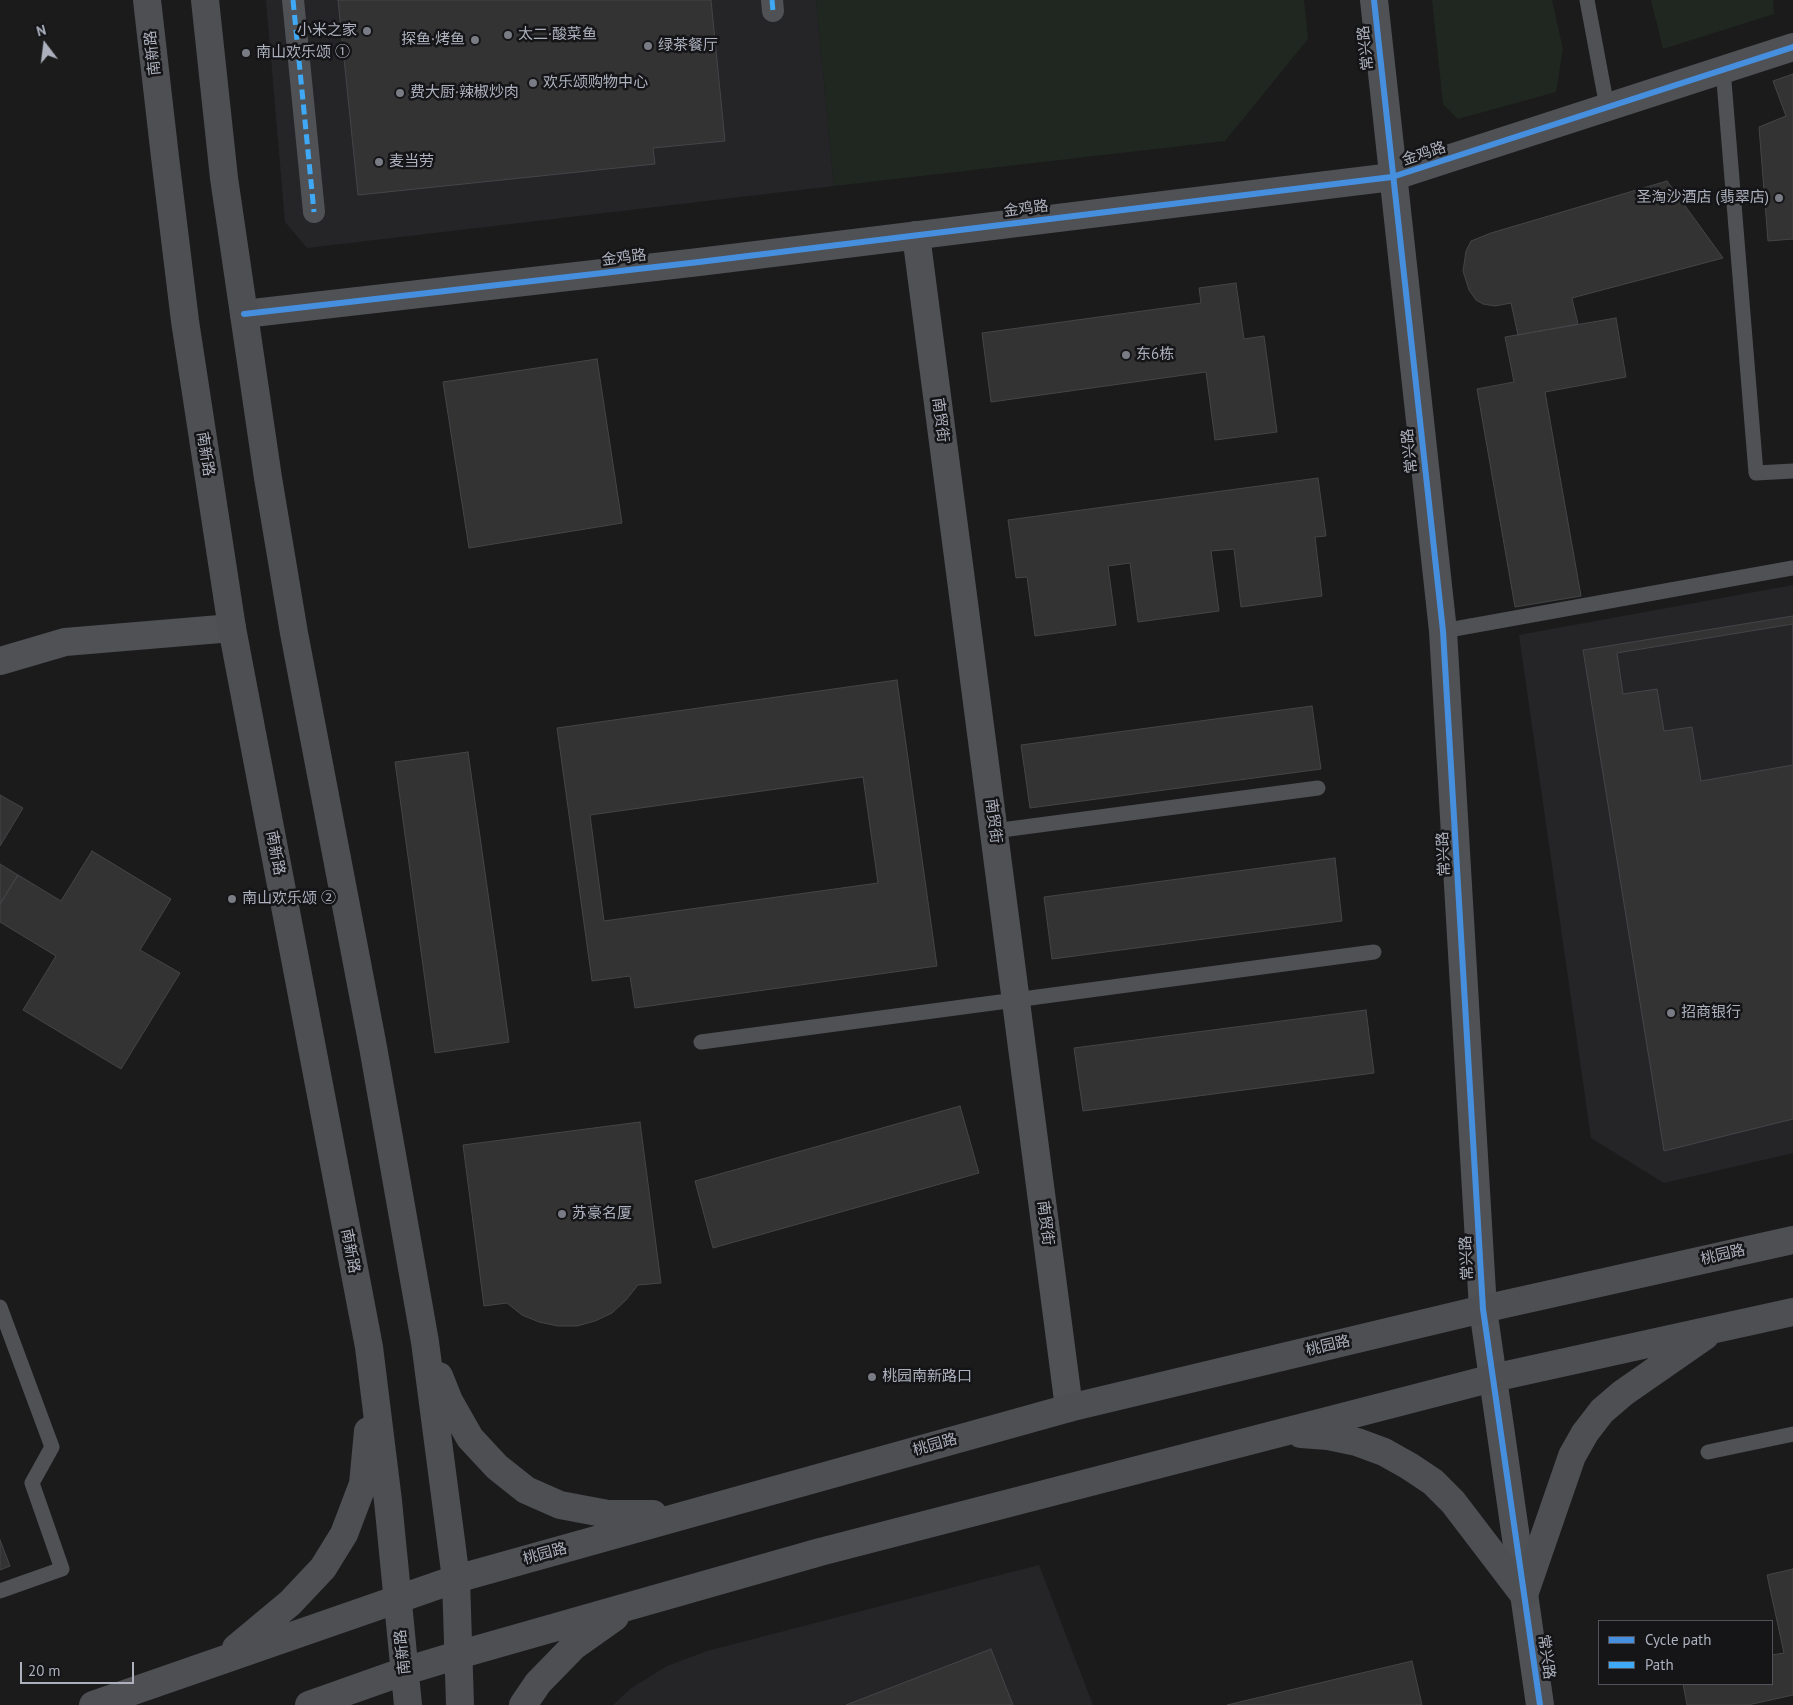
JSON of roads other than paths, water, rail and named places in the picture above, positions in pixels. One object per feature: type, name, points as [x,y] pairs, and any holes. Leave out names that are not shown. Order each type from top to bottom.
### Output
[{"type":"main road","name":"南新路","points":[[147,0],[164,157],[185,321],[232,628],[368,1347],[388,1501],[408,1705]]},
{"type":"main road","points":[[205,0],[224,178],[268,478],[294,633],[373,1047],[425,1342],[456,1579],[460,1705]]},
{"type":"main road","name":"桃园路","points":[[93,1705],[456,1579],[1069,1408],[1483,1308],[1793,1240]]},
{"type":"main road","points":[[309,1705],[405,1671],[458,1655],[820,1552],[1493,1378],[1793,1312]]},
{"type":"main road","points":[[1524,1594],[1572,1456],[1586,1433],[1602,1411],[1623,1393],[1717,1328]]},
{"type":"main road","points":[[425,1342],[449,1401],[470,1438],[497,1467],[526,1490],[560,1505],[608,1514],[694,1513]]},
{"type":"main road","points":[[224,1658],[297,1596],[323,1568],[344,1534],[363,1484],[368,1437],[368,1347]]},
{"type":"main road","points":[[1270,1435],[1300,1434],[1328,1436],[1357,1442],[1384,1452],[1409,1466],[1433,1482],[1453,1502],[1524,1594]]},
{"type":"main road","points":[[523,1705],[538,1683],[574,1646],[615,1618],[662,1596]]},
{"type":"street","points":[[293,0],[314,212]]},
{"type":"street","name":"常兴路","points":[[1374,0],[1443,631],[1483,1308],[1540,1705]]},
{"type":"street","name":"金鸡路","points":[[244,314],[1392,177],[1793,47]]},
{"type":"street","name":"南贸街","points":[[916,235],[1069,1408]]},
{"type":"street","points":[[0,661],[65,642],[232,628]]},
{"type":"lane","points":[[1586,0],[1607,107]]},
{"type":"lane","points":[[1724,69],[1756,473],[1793,470]]},
{"type":"lane","points":[[1443,631],[1793,568]]},
{"type":"lane","points":[[994,831],[1318,788]]},
{"type":"lane","points":[[701,1042],[1374,952]]},
{"type":"lane","points":[[0,1307],[52,1447],[32,1483],[62,1569],[0,1591]]},
{"type":"lane","points":[[1708,1452],[1793,1434]]},
{"type":"place","name":"小米之家","points":[[367,31]]},
{"type":"place","name":"太二·酸菜鱼","points":[[508,35]]},
{"type":"place","name":"探鱼·烤鱼","points":[[475,40]]},
{"type":"place","name":"绿茶餐厅","points":[[648,46]]},
{"type":"place","name":"南山欢乐颂 ①","points":[[246,53]]},
{"type":"place","name":"欢乐颂购物中心","points":[[533,83]]},
{"type":"place","name":"费大厨·辣椒炒肉","points":[[400,93]]},
{"type":"place","name":"麦当劳","points":[[379,162]]},
{"type":"place","name":"圣淘沙酒店 (翡翠店)","points":[[1779,198]]},
{"type":"place","name":"东6栋","points":[[1126,355]]},
{"type":"place","name":"南山欢乐颂 ②","points":[[232,899]]},
{"type":"place","name":"招商银行","points":[[1671,1013]]},
{"type":"place","name":"苏豪名厦","points":[[562,1214]]},
{"type":"place","name":"桃园南新路口","points":[[872,1377]]}]
